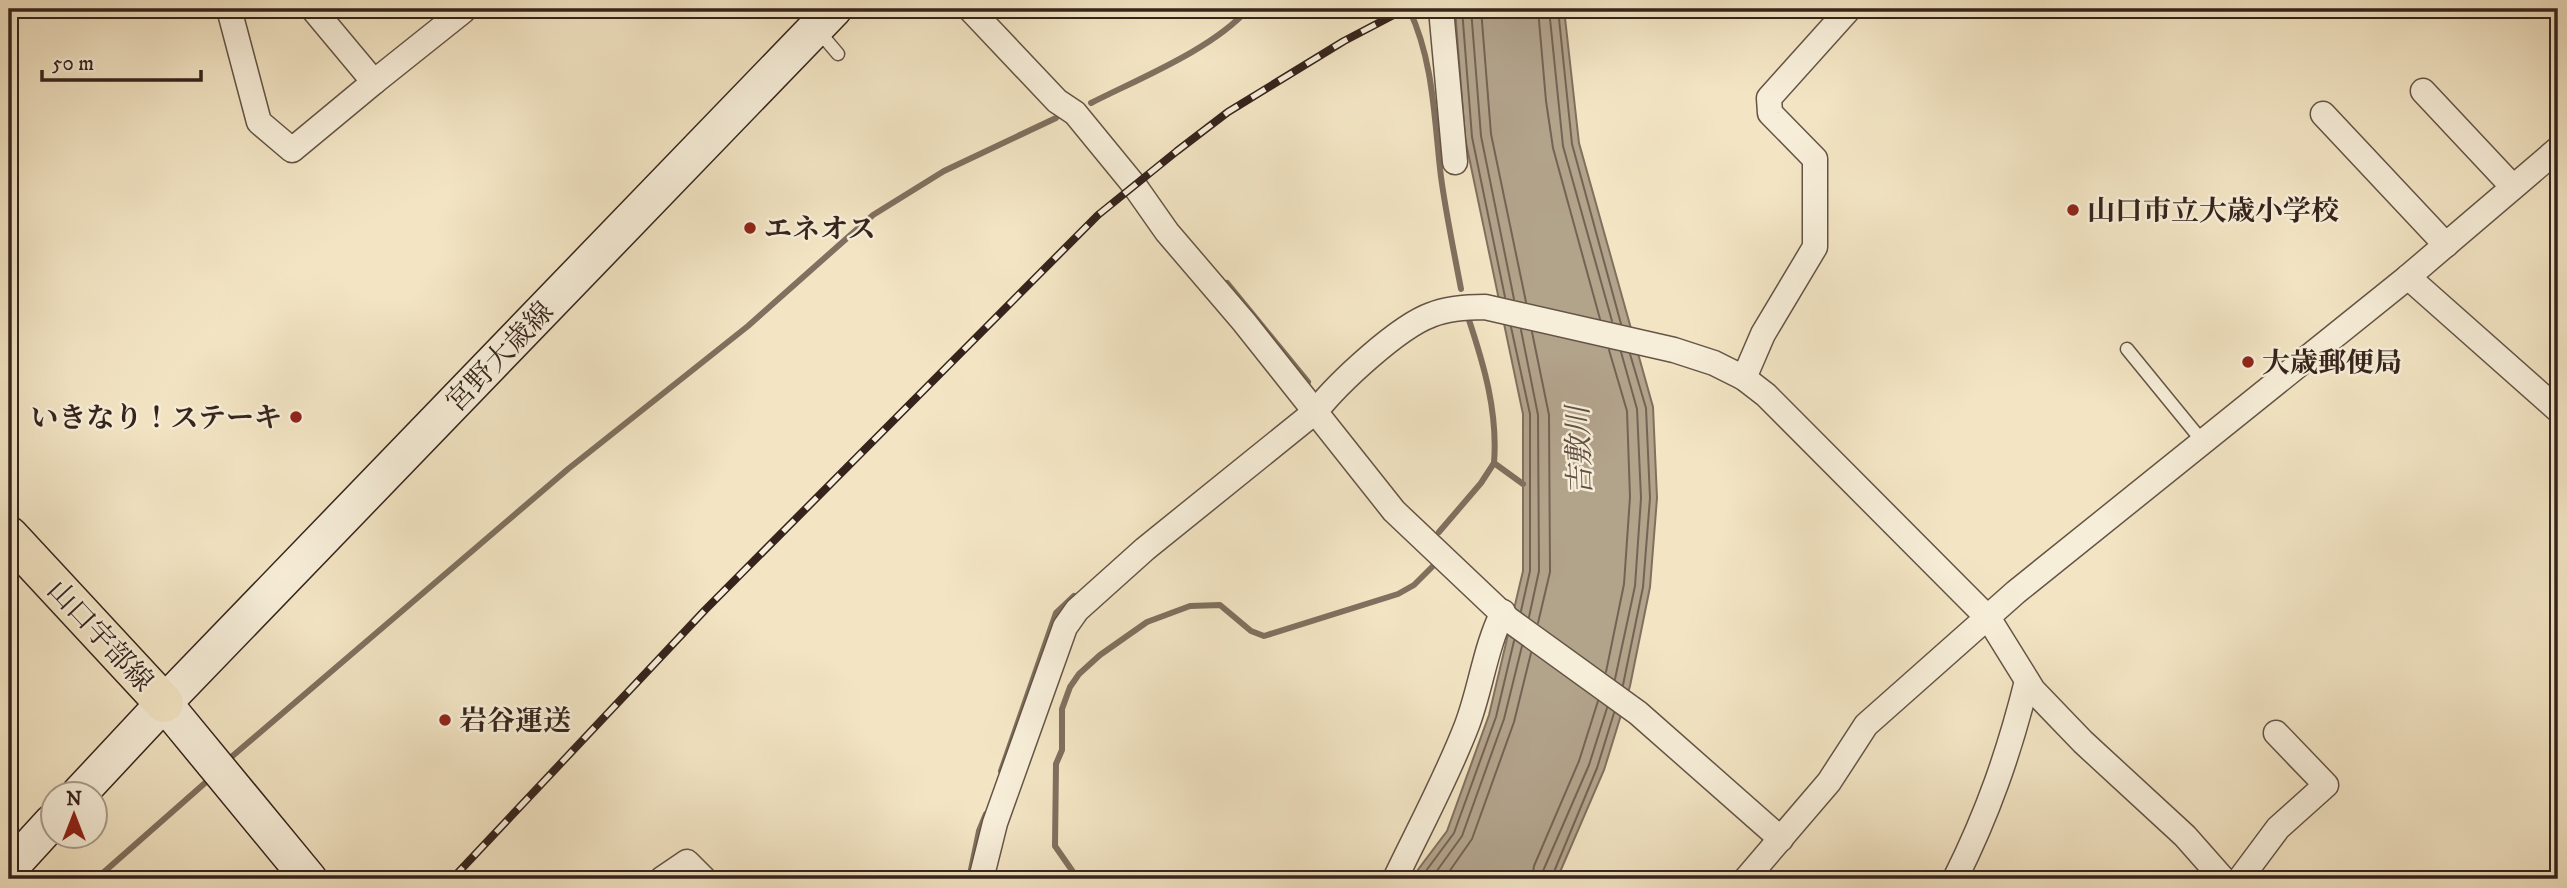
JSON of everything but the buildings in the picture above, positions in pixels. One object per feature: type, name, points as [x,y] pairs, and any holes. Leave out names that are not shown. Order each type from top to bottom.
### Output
[{"type":"main road","name":"宮野大歳線","points":[[91,780],[164,703],[829,30]]},
{"type":"main road","name":"山口宇部線","points":[[9,536],[164,703]]},
{"type":"main road","points":[[164,703],[309,879]]},
{"type":"main road","points":[[9,869],[38,837]]},
{"type":"street","points":[[229,9],[259,122],[292,150],[463,11],[461,9]]},
{"type":"street","points":[[313,9],[374,82]]},
{"type":"street","points":[[970,9],[1057,101],[1075,113],[1134,185],[1167,232],[1244,322],[1394,511],[1506,616],[1637,713],[1781,839]]},
{"type":"street","points":[[1441,9],[1455,162]]},
{"type":"street","points":[[1744,378],[1763,334],[1815,247],[1815,159],[1770,113],[1769,98],[1849,9]]},
{"type":"street","points":[[2423,90],[2513,187]]},
{"type":"street","points":[[2323,114],[2446,245]]},
{"type":"street","points":[[1746,879],[1829,782],[1866,725],[1989,619],[2016,592],[2409,277],[2558,149]]},
{"type":"street","points":[[2409,277],[2558,410]]},
{"type":"street","points":[[981,879],[995,823],[1065,627],[1077,610],[1145,549],[1316,411],[1330,394],[1411,325],[1432,314],[1467,307],[1485,307],[1648,344],[1714,362],[1744,378],[1766,395],[1989,619],[2027,681],[2083,742],[2185,836],[2223,879]]},
{"type":"street","points":[[1396,877],[1466,727],[1479,690],[1490,638],[1506,616]]},
{"type":"street","points":[[1955,879],[1982,826],[2012,742],[2027,681]]},
{"type":"street","points":[[2240,879],[2278,828],[2326,785],[2276,733]]},
{"type":"street","points":[[662,879],[687,862],[704,879]]},
{"type":"lane","points":[[2127,349],[2203,442]]},
{"type":"water","name":"吉敷川","points":[[1455,9],[1564,9],[1579,143],[1653,407],[1657,498],[1650,587],[1630,686],[1604,770],[1557,879],[1411,879],[1447,831],[1489,715],[1523,571],[1523,414],[1465,138]]},
{"type":"waterway","points":[[1091,103],[1195,50],[1233,24],[1248,9]]},
{"type":"waterway","points":[[1409,9],[1424,49],[1428,70],[1443,191],[1461,289]]},
{"type":"waterway","points":[[229,759],[568,469],[748,326],[873,215],[944,171],[1056,118]]},
{"type":"waterway","points":[[1227,283],[1308,382]]},
{"type":"waterway","points":[[1468,317],[1492,407],[1494,463],[1523,484]]},
{"type":"waterway","points":[[1439,532],[1481,483],[1494,463]]},
{"type":"waterway","points":[[1078,879],[1055,846],[1056,764],[1062,750],[1062,709],[1070,687],[1079,674],[1100,655],[1147,622],[1190,606],[1220,605],[1251,631],[1264,636],[1398,594],[1414,585],[1433,566]]},
{"type":"waterway","points":[[1001,771],[1056,613],[1074,596]]},
{"type":"waterway","points":[[96,879],[205,783]]},
{"type":"waterway","points":[[969,879],[979,831],[986,814]]},
{"type":"railway","points":[[452,879],[705,610],[1098,215],[1228,112],[1344,41],[1405,9]]},
{"type":"place","name":"山口市立大歳小学校","points":[[2073,210]]},
{"type":"place","name":"エネオス","points":[[750,228]]},
{"type":"place","name":"大歳郵便局","points":[[2248,362]]},
{"type":"place","name":"いきなり！ステーキ","points":[[296,417]]},
{"type":"place","name":"岩谷運送","points":[[445,720]]}]
